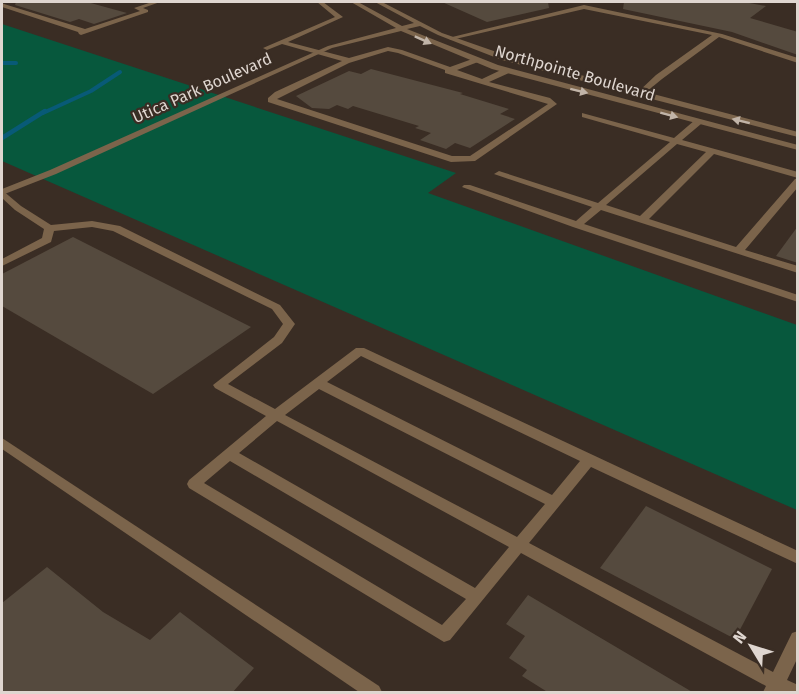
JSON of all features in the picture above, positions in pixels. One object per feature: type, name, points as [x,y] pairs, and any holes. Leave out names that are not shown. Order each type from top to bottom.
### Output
[{"type":"street","points":[[2,5],[84,33],[146,11],[136,8],[157,2]]},
{"type":"street","points":[[267,48],[340,17],[320,2]]},
{"type":"street","name":"Northpointe Boulevard","points":[[354,2],[400,29],[506,71],[798,148]]},
{"type":"street","name":"Northpointe Boulevard","points":[[378,2],[451,38],[531,66],[798,135]]},
{"type":"street","points":[[451,38],[584,7],[717,35],[798,61]]},
{"type":"street","name":"Utica Park Boulevard","points":[[2,193],[318,52],[349,41],[420,24]]},
{"type":"street","points":[[612,100],[627,100],[640,95],[659,77],[717,35]]},
{"type":"street","points":[[281,42],[350,60]]},
{"type":"street","points":[[392,49],[448,71],[547,100],[553,104],[472,159],[465,161],[451,159],[272,100],[278,94],[350,60],[392,49]]},
{"type":"street","points":[[448,71],[475,60]]},
{"type":"street","points":[[483,82],[506,71]]},
{"type":"street","points":[[585,115],[798,175]]},
{"type":"street","points":[[578,225],[698,122]]},
{"type":"street","points":[[642,220],[712,151]]},
{"type":"street","points":[[499,174],[798,270]]},
{"type":"street","points":[[738,251],[798,181]]},
{"type":"street","points":[[467,187],[798,299]]},
{"type":"street","points":[[2,193],[18,208],[49,228],[92,224],[116,228],[276,307],[289,324],[278,340],[219,385],[519,545],[774,687],[793,693]]},
{"type":"street","points":[[2,263],[47,240],[49,228]]},
{"type":"street","points":[[589,460],[444,635],[194,484],[360,351],[798,558]]},
{"type":"street","points":[[318,383],[554,502]]},
{"type":"street","points":[[2,443],[373,693]]},
{"type":"street","points":[[231,455],[477,597]]},
{"type":"street","points":[[774,687],[798,638]]},
{"type":"green space","points":[[2,24],[456,173],[428,193],[797,325],[797,510],[2,161]]},
{"type":"building","points":[[16,2],[87,2],[127,13],[94,24],[79,19],[70,22],[15,5]]},
{"type":"building","points":[[442,2],[548,2],[549,8],[487,22]]},
{"type":"building","points":[[624,2],[744,2],[766,6],[750,18],[798,32],[798,55],[732,32],[623,9]]},
{"type":"building","points":[[371,69],[463,93],[460,94],[509,109],[500,114],[515,119],[470,148],[455,143],[446,149],[420,140],[431,133],[415,128],[419,126],[353,106],[348,109],[337,105],[329,109],[312,108],[296,96],[349,71],[361,74]]},
{"type":"building","points":[[798,226],[798,263],[776,256]]},
{"type":"building","points":[[73,237],[251,327],[153,394],[2,306],[2,274]]},
{"type":"building","points":[[646,506],[772,569],[735,639],[600,568]]},
{"type":"building","points":[[47,567],[103,612],[150,640],[180,612],[254,668],[232,693],[2,693],[2,603]]},
{"type":"building","points":[[528,595],[694,693],[549,693],[522,676],[527,670],[509,658],[525,636],[506,624]]},
{"type":"waterway","points":[[2,63],[16,63]]},
{"type":"waterway","points":[[43,113],[91,91],[120,72]]},
{"type":"waterway","points":[[2,138],[45,111]]}]
